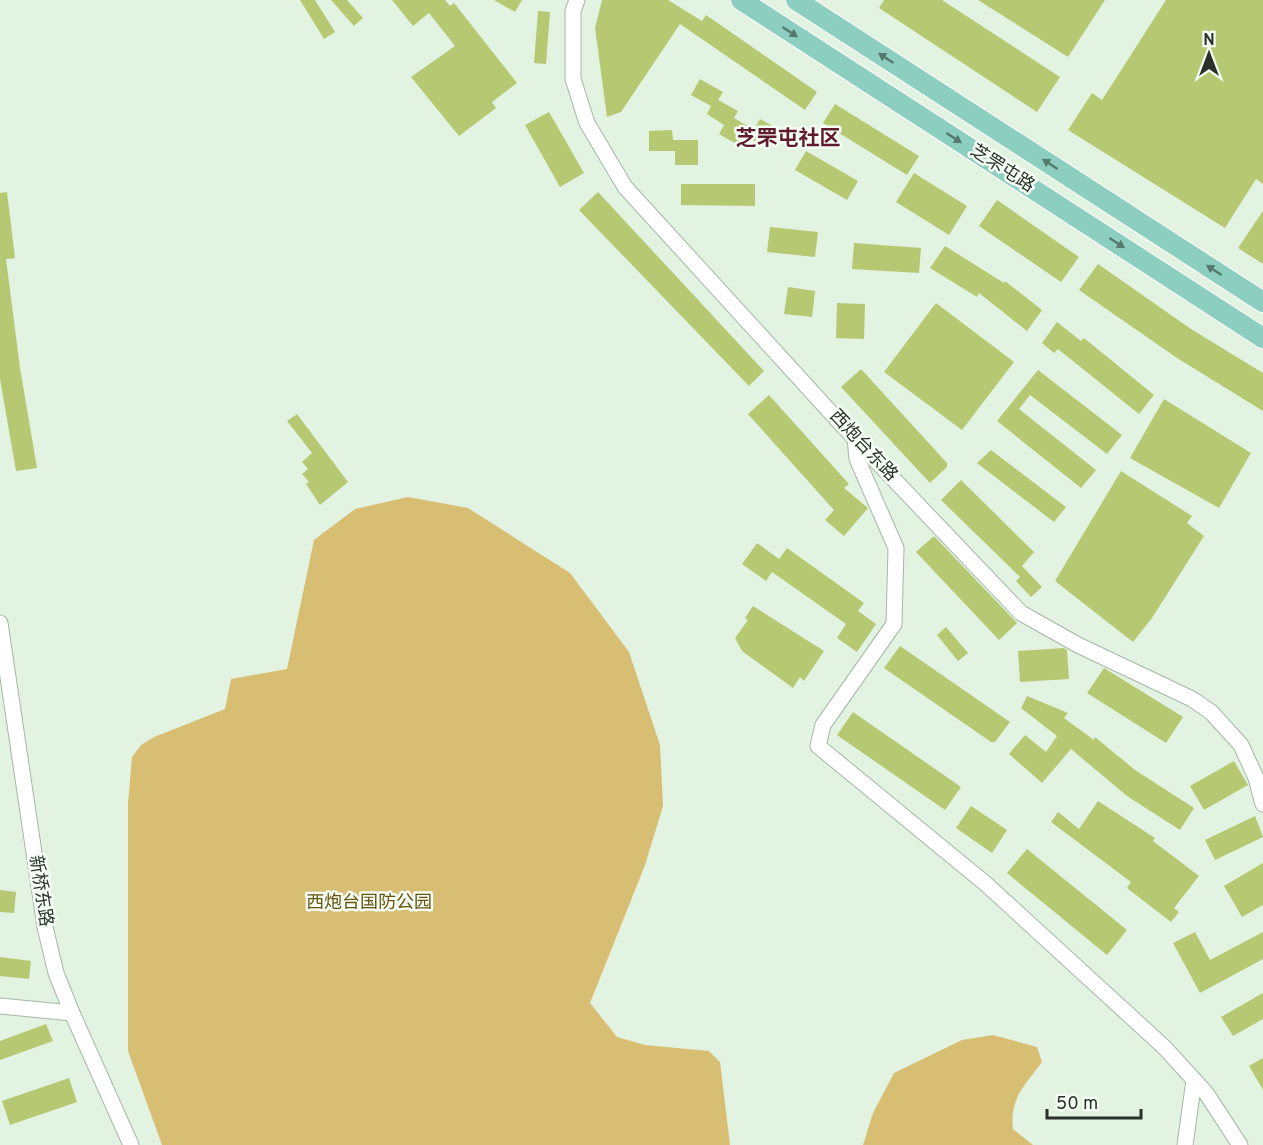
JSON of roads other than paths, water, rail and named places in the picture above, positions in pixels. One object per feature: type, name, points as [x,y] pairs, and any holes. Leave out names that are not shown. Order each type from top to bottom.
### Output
[{"type":"main road","name":"芝罘屯路","points":[[741,0],[1263,338]]},
{"type":"main road","name":"芝罘屯路","points":[[796,0],[1263,302]]},
{"type":"street","name":"西炮台东路","points":[[577,0],[573,11],[573,79],[587,123],[625,187],[855,438],[1021,613],[1078,645],[1192,699],[1211,712],[1241,746],[1256,778],[1263,804]]},
{"type":"street","points":[[855,438],[857,459],[896,548],[894,624],[823,726],[818,746],[986,884],[1164,1047],[1206,1093],[1240,1145]]},
{"type":"street","name":"新桥东路","points":[[0,623],[45,927],[56,973],[130,1145]]},
{"type":"street","points":[[0,1006],[72,1013]]},
{"type":"street","points":[[1185,1145],[1194,1080]]},
{"type":"district","name":"芝罘屯社区","points":[[788,139]]},
{"type":"park label","name":"西炮台国防公园","points":[[369,903]]}]
